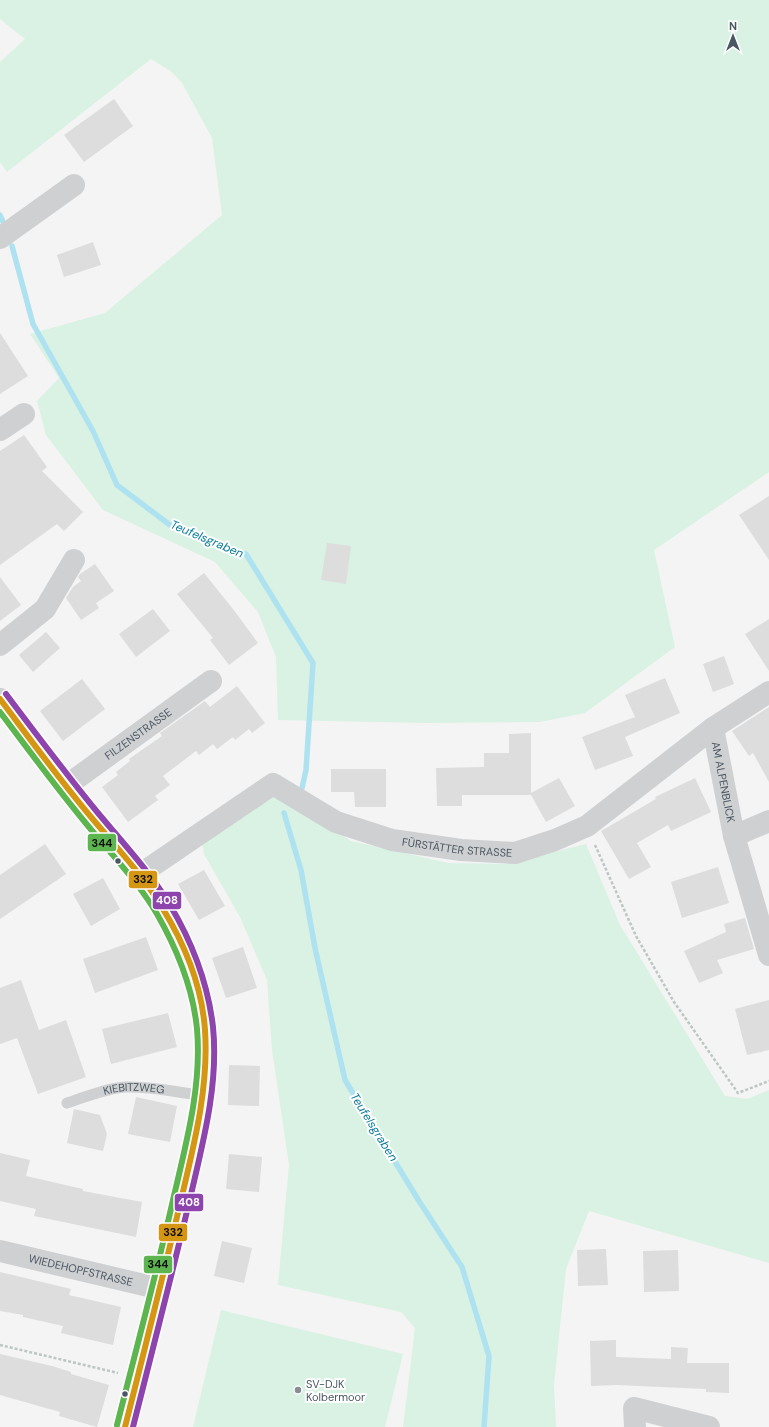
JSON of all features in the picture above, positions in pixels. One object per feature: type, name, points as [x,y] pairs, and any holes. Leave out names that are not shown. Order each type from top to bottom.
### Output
[{"type":"street","points":[[0,238],[74,185]]},
{"type":"street","points":[[0,430],[24,414]]},
{"type":"street","points":[[0,645],[45,609],[74,560]]},
{"type":"street","name":"FILZENSTRASSE","points":[[66,786],[211,681]]},
{"type":"street","name":"FÜRSTÄTTER STRASSE","points":[[139,875],[273,784],[336,822],[392,840],[461,850],[515,853],[555,840],[587,826],[713,728],[769,692]]},
{"type":"street","points":[[0,699],[66,786],[154,894],[171,923],[190,963],[200,998],[205,1028],[206,1061],[199,1125],[161,1289],[125,1427]]},
{"type":"street","name":"AM ALPENBLICK","points":[[713,728],[734,836],[769,955]]},
{"type":"street","name":"AM ALPENBLICK","points":[[734,836],[769,821]]},
{"type":"street","name":"WIEDEHOPFSTRASSE","points":[[0,1251],[161,1289]]},
{"type":"street","points":[[635,1427],[634,1408],[709,1427]]},
{"type":"lane","name":"KIEBITZWEG","points":[[67,1103],[102,1092],[126,1087],[169,1090],[203,1096]]},
{"type":"path","points":[[587,826],[636,936],[674,1002],[738,1093],[769,1081]]},
{"type":"path","points":[[0,1345],[138,1378]]},
{"type":"green space","points":[[0,0],[769,0],[769,472],[654,550],[675,647],[585,713],[540,722],[426,723],[278,720],[276,657],[258,612],[215,562],[103,510],[46,435],[37,401],[59,378],[30,334],[105,313],[222,215],[212,138],[182,83],[172,72],[151,59],[7,172],[0,162],[0,62],[25,39],[0,19]]},
{"type":"green space","points":[[272,792],[351,841],[449,863],[505,864],[586,844],[620,925],[725,1096],[747,1099],[769,1090],[769,1263],[589,1211],[566,1269],[554,1385],[556,1427],[403,1427],[415,1328],[401,1312],[278,1285],[289,1165],[272,1050],[267,980],[240,917],[204,854],[202,842]]},
{"type":"green space","name":"SV-DJK Kolbermoor","points":[[221,1310],[403,1354],[385,1427],[193,1427]]},
{"type":"building","points":[[114,99],[133,126],[84,162],[64,135]]},
{"type":"building","points":[[93,242],[101,265],[64,277],[57,255]]},
{"type":"building","points":[[0,333],[28,376],[0,394]]},
{"type":"building","points":[[24,435],[47,467],[42,471],[83,512],[64,531],[57,524],[0,565],[0,451]]},
{"type":"building","points":[[769,496],[769,560],[739,515]]},
{"type":"building","points":[[327,543],[351,546],[346,584],[321,580]]},
{"type":"building","points":[[95,564],[114,591],[96,603],[99,608],[81,620],[66,598],[73,587],[81,581],[78,577],[80,574]]},
{"type":"building","points":[[204,573],[258,643],[229,665],[210,640],[213,638],[177,594]]},
{"type":"building","points":[[0,577],[21,605],[0,621]]},
{"type":"building","points":[[153,609],[170,631],[136,657],[119,634]]},
{"type":"building","points":[[769,619],[769,671],[745,634]]},
{"type":"building","points":[[46,632],[60,648],[33,672],[19,655]]},
{"type":"building","points":[[724,656],[734,684],[713,692],[703,664]]},
{"type":"building","points":[[665,678],[680,713],[625,737],[633,756],[595,770],[582,737],[635,717],[625,695]]},
{"type":"building","points":[[82,679],[105,709],[63,741],[40,711]]},
{"type":"building","points":[[237,686],[265,723],[252,733],[249,729],[235,740],[233,737],[217,749],[213,744],[199,755],[196,751],[163,776],[170,785],[155,796],[158,800],[128,822],[102,787],[118,775],[116,772],[130,761],[129,759],[162,736],[160,733],[205,701],[210,707]]},
{"type":"building","points":[[769,707],[769,782],[753,753],[749,756],[732,731]]},
{"type":"building","points":[[531,733],[531,793],[559,778],[575,806],[546,822],[531,795],[462,795],[462,806],[437,806],[436,768],[484,767],[484,753],[509,753],[509,734]]},
{"type":"building","points":[[331,769],[386,769],[386,807],[355,807],[354,792],[331,792]]},
{"type":"building","points":[[695,778],[711,812],[671,831],[668,825],[637,843],[651,867],[629,879],[601,831],[656,799],[655,797]]},
{"type":"building","points":[[45,844],[66,874],[0,919],[0,875]]},
{"type":"building","points":[[718,867],[729,903],[682,918],[671,882]]},
{"type":"building","points":[[204,870],[225,906],[199,920],[178,884]]},
{"type":"building","points":[[103,878],[120,909],[91,926],[73,894]]},
{"type":"building","points":[[745,918],[754,949],[717,960],[723,973],[699,983],[684,951],[726,932],[724,924]]},
{"type":"building","points":[[146,937],[158,970],[95,993],[83,959]]},
{"type":"building","points":[[243,947],[257,988],[226,998],[212,958]]},
{"type":"building","points":[[21,980],[39,1030],[66,1020],[86,1077],[38,1094],[17,1038],[0,1044],[0,988]]},
{"type":"building","points":[[769,1000],[769,1050],[747,1055],[735,1009]]},
{"type":"building","points":[[168,1013],[177,1047],[111,1064],[102,1029]]},
{"type":"building","points":[[229,1065],[260,1066],[259,1106],[228,1105]]},
{"type":"building","points":[[136,1097],[177,1106],[170,1142],[128,1134]]},
{"type":"building","points":[[74,1109],[100,1115],[107,1134],[103,1151],[67,1143]]},
{"type":"building","points":[[0,1153],[30,1160],[26,1176],[83,1189],[83,1191],[142,1202],[136,1237],[34,1216],[36,1209],[0,1201]]},
{"type":"building","points":[[229,1154],[262,1157],[259,1192],[226,1189]]},
{"type":"building","points":[[222,1241],[252,1248],[244,1283],[214,1276]]},
{"type":"building","points":[[606,1249],[608,1285],[578,1286],[577,1250]]},
{"type":"building","points":[[678,1250],[679,1291],[644,1292],[643,1251]]},
{"type":"building","points":[[0,1272],[71,1289],[69,1295],[121,1307],[113,1345],[61,1333],[63,1326],[23,1317],[23,1315],[0,1311]]},
{"type":"building","points":[[616,1340],[616,1357],[671,1359],[671,1347],[688,1348],[687,1363],[729,1363],[729,1393],[706,1392],[706,1389],[616,1385],[591,1386],[590,1341]]},
{"type":"building","points":[[0,1354],[52,1366],[71,1372],[71,1374],[109,1385],[97,1427],[59,1416],[60,1412],[0,1395]]},
{"type":"waterway","name":"Teufelsgraben","points":[[0,215],[4,224]]},
{"type":"waterway","name":"Teufelsgraben","points":[[12,246],[33,324],[93,431],[117,485],[170,525],[246,554],[313,663],[306,770],[302,788]]},
{"type":"waterway","name":"Teufelsgraben","points":[[284,813],[301,870],[315,948],[345,1080],[419,1201],[462,1267],[489,1356],[484,1427]]},
{"type":"transit line","name":"408","points":[[6,694],[74,784],[154,881],[170,905],[178,919],[198,964],[211,1011],[214,1071],[204,1138],[133,1427]]},
{"type":"transit line","name":"332","points":[[0,699],[91,817],[147,884],[171,923],[185,952],[196,982],[203,1014],[206,1051],[203,1094],[199,1116],[186,1179],[125,1427]]},
{"type":"transit line","name":"344","points":[[0,712],[93,833],[141,889],[157,914],[171,941],[188,984],[195,1014],[198,1050],[192,1115],[160,1256],[117,1425]]},
{"type":"place","name":"SV-DJK Kolbermoor","points":[[298,1390]]}]
